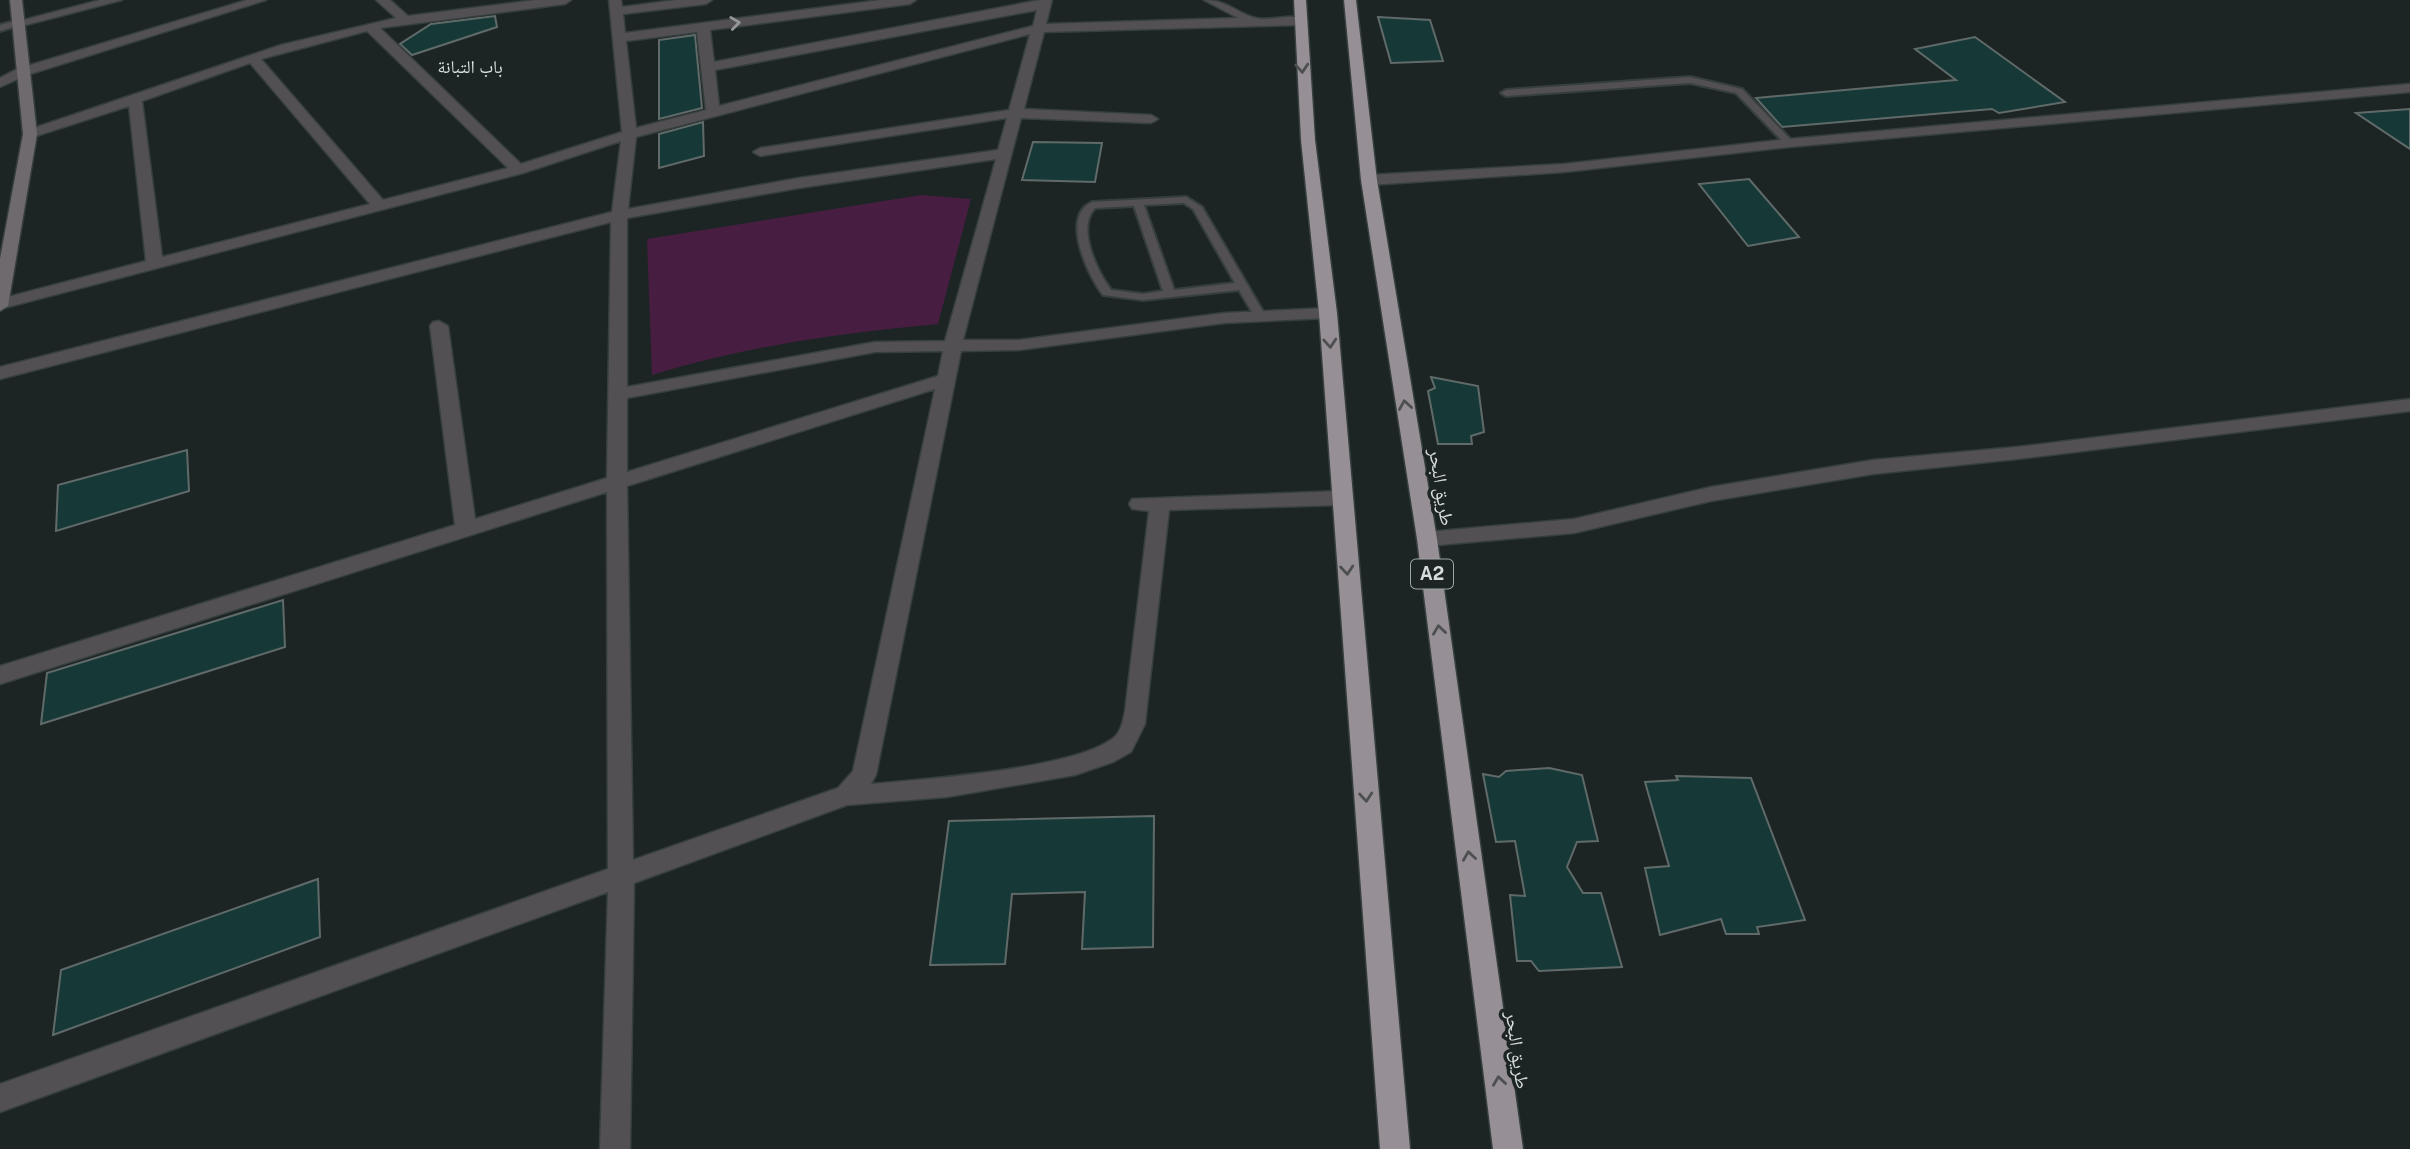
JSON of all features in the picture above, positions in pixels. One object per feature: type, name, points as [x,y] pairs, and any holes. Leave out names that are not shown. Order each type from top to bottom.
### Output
[{"type":"highway","name":"طريق البحر","points":[[1350,0],[1369,180],[1427,539],[1508,1149]]},
{"type":"highway","points":[[1300,11],[1308,140],[1328,313],[1395,1149]]},
{"type":"street","points":[[16,0],[30,134],[0,305],[518,170],[629,134],[1036,29],[1063,25],[1254,21],[1300,11]]},
{"type":"street","points":[[18,23],[116,0]]},
{"type":"street","points":[[0,83],[22,72],[260,0]]},
{"type":"street","points":[[382,0],[408,22]]},
{"type":"street","points":[[30,134],[321,37],[533,2],[565,0]]},
{"type":"street","points":[[615,1149],[621,876],[617,481],[619,215],[629,134],[616,6],[706,0]]},
{"type":"street","points":[[618,38],[910,0]]},
{"type":"street","points":[[1210,0],[1254,21]]},
{"type":"street","points":[[708,67],[1045,3],[953,345],[864,775],[847,795]]},
{"type":"street","points":[[371,27],[518,170]]},
{"type":"street","points":[[704,27],[713,113]]},
{"type":"street","points":[[253,58],[380,206]]},
{"type":"street","points":[[1369,180],[1564,168],[1789,143],[2410,88]]},
{"type":"street","points":[[135,101],[155,265]]},
{"type":"street","points":[[760,152],[1015,113],[1150,118]]},
{"type":"street","points":[[0,373],[619,215],[799,183],[1005,153]]},
{"type":"street","points":[[618,394],[848,351],[899,345],[1019,345],[1259,315],[1328,313]]},
{"type":"street","points":[[439,326],[466,529]]},
{"type":"street","points":[[0,675],[946,379]]},
{"type":"street","points":[[1427,539],[1574,526],[1711,494],[1873,467],[2017,453],[2410,405]]},
{"type":"street","points":[[0,1098],[847,795],[904,793],[1088,761],[1123,745],[1130,732],[1137,700],[1150,504],[1341,498]]},
{"type":"lane","points":[[0,28],[18,23]]},
{"type":"lane","points":[[1506,93],[1658,80],[1690,80],[1739,91],[1789,143]]},
{"type":"lane","points":[[1242,286],[1143,297],[1107,293],[1098,283],[1082,224],[1084,213],[1092,205],[1186,200],[1197,207],[1259,315]]},
{"type":"lane","points":[[1137,201],[1170,294]]},
{"type":"shaded area","points":[[921,195],[971,199],[938,324],[758,348],[652,375],[647,239]]},
{"type":"building","points":[[495,16],[497,27],[412,55],[400,44],[431,24]]},
{"type":"building","points":[[1378,17],[1430,20],[1443,61],[1391,63]]},
{"type":"building","points":[[695,35],[702,108],[659,119],[659,40]]},
{"type":"building","points":[[1975,37],[2065,102],[1999,113],[1992,109],[1782,127],[1756,98],[1956,80],[1915,49]]},
{"type":"building","points":[[2410,109],[2410,149],[2356,113]]},
{"type":"building","points":[[703,122],[704,156],[659,168],[659,134]]},
{"type":"building","points":[[1033,142],[1102,143],[1095,182],[1022,180]]},
{"type":"building","points":[[1749,179],[1799,237],[1748,246],[1699,184]]},
{"type":"building","points":[[1431,377],[1478,386],[1484,432],[1471,436],[1472,444],[1438,444],[1428,391],[1435,388]]},
{"type":"building","points":[[187,450],[189,491],[56,531],[58,485]]},
{"type":"building","points":[[283,600],[285,647],[41,724],[47,673]]},
{"type":"building","points":[[1549,768],[1582,775],[1598,841],[1577,842],[1567,867],[1583,893],[1601,893],[1622,967],[1539,971],[1531,961],[1517,961],[1510,895],[1525,896],[1515,841],[1496,842],[1483,774],[1499,777],[1506,771]]},
{"type":"building","points":[[1676,776],[1751,778],[1805,920],[1757,927],[1759,934],[1726,934],[1721,919],[1660,935],[1645,868],[1669,866],[1645,782],[1678,780]]},
{"type":"building","points":[[1154,816],[1153,947],[1082,949],[1085,892],[1012,894],[1005,964],[930,965],[949,821]]},
{"type":"building","points":[[318,879],[320,937],[53,1035],[61,970]]},
{"type":"district","name":"باب التبانة","points":[[470,67]]}]
